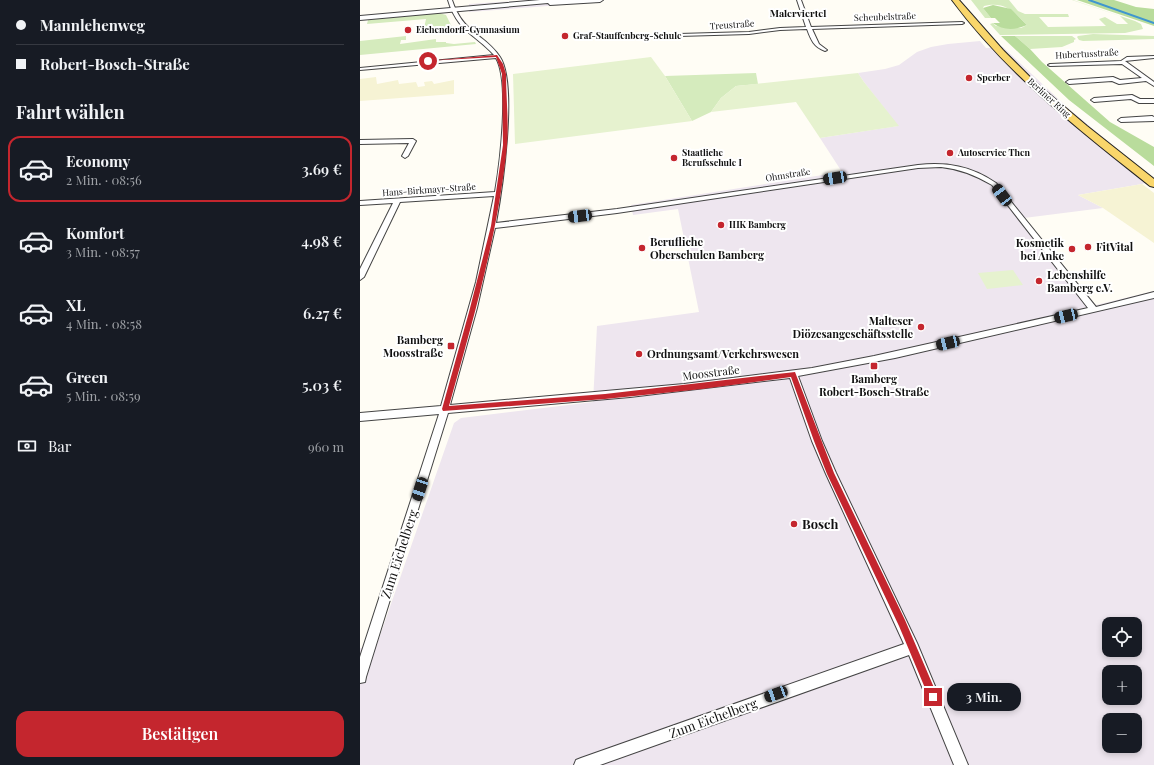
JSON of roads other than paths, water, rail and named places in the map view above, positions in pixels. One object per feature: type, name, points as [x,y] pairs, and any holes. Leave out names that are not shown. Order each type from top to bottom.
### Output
[{"type":"main road","name":"Berliner Ring","points":[[954,0],[994,46],[1042,93],[1154,184]]},
{"type":"main road","name":"Berliner Ring","points":[[962,0],[1001,46],[1045,89],[1111,144],[1154,176]]},
{"type":"street","points":[[450,0],[457,18],[466,29],[490,48],[497,56]]},
{"type":"street","points":[[360,18],[558,0]]},
{"type":"street","points":[[477,7],[600,0]]},
{"type":"street","points":[[799,0],[815,42],[825,50]]},
{"type":"street","name":"Scheubelstraße","points":[[809,28],[962,23]]},
{"type":"street","name":"Treustraße","points":[[679,35],[749,33],[769,29],[809,28]]},
{"type":"street","points":[[360,68],[497,56]]},
{"type":"street","name":"Zum Eichelberg","points":[[360,677],[445,409],[472,312],[493,226],[505,145],[504,74],[497,56]]},
{"type":"street","points":[[1123,62],[1123,60],[1127,58],[1154,56]]},
{"type":"street","name":"Hubertusstraße","points":[[1050,65],[1123,62],[1154,84]]},
{"type":"street","points":[[1069,82],[1113,79],[1119,82],[1154,75]]},
{"type":"street","points":[[1094,100],[1132,97],[1139,101],[1154,101]]},
{"type":"street","points":[[1121,120],[1154,119]]},
{"type":"street","points":[[360,142],[413,141],[405,156]]},
{"type":"street","name":"Ohmstraße","points":[[493,226],[616,211],[924,165],[952,165],[975,172],[994,184],[1094,310]]},
{"type":"street","name":"Hans-Birkmayr-Straße","points":[[360,203],[498,194]]},
{"type":"street","points":[[360,277],[397,201]]},
{"type":"street","name":"Moosstraße","points":[[360,417],[605,396],[702,386],[793,374],[880,358],[1154,295]]},
{"type":"street","points":[[793,374],[817,441],[831,474],[913,647],[960,765]]},
{"type":"street","name":"Zum Eichelberg","points":[[581,765],[812,681],[913,647]]},
{"type":"waterway","points":[[1089,0],[1154,23]]},
{"type":"place","name":"Eichendorff-Gymnasium","points":[[408,30]]},
{"type":"place","name":"Graf-Stauffenberg-Schule","points":[[565,36]]},
{"type":"place","name":"Sperber","points":[[969,78]]},
{"type":"place","name":"Autoservice Then","points":[[950,153]]},
{"type":"place","name":"Staatliche Berufsschule I","points":[[674,158]]},
{"type":"place","name":"IHK Bamberg","points":[[721,225]]},
{"type":"place","name":"FitVital","points":[[1088,247]]},
{"type":"place","name":"Berufliche Oberschulen Bamberg","points":[[642,248]]},
{"type":"place","name":"Kosmetik bei Anke","points":[[1072,249]]},
{"type":"place","name":"Lebenshilfe Bamberg e.V.","points":[[1039,281]]},
{"type":"place","name":"Malteser Diözesangeschäftsstelle","points":[[921,327]]},
{"type":"place","name":"Bamberg Moosstraße","points":[[451,346]]},
{"type":"place","name":"Ordnungsamt/Verkehrswesen","points":[[639,354]]},
{"type":"place","name":"Bamberg Robert-Bosch-Straße","points":[[874,366]]},
{"type":"place","name":"Bosch","points":[[794,524]]},
{"type":"district","name":"Malerviertel","points":[[798,13]]}]
